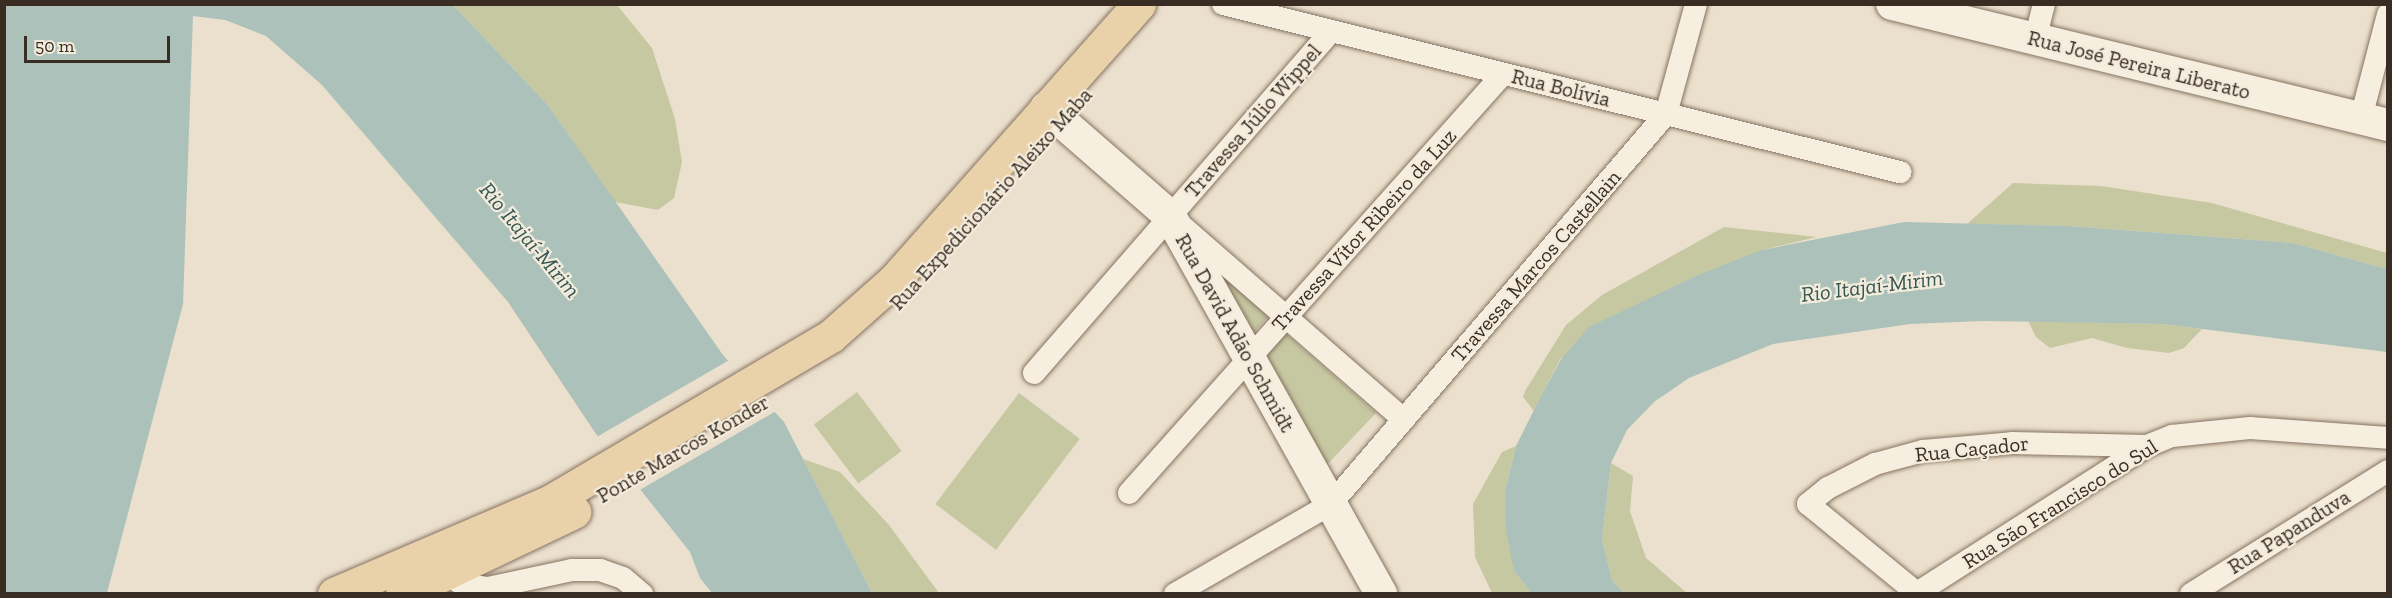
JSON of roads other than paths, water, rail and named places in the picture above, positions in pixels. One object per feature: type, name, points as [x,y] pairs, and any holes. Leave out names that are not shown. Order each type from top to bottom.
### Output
[{"type":"main road","name":"Rua Expedicionário Aleixo Maba","points":[[1054,114],[1139,4]]},
{"type":"main road","name":"Rua Expedicionário Aleixo Maba","points":[[801,369],[894,280],[1163,4]]},
{"type":"main road","name":"Rua José Pereira Liberato","points":[[1892,4],[2374,121]]},
{"type":"main road","name":"Rua David Adão Schmidt","points":[[1054,114],[1170,216],[1381,594]]},
{"type":"main road","name":"Ponte Marcos Konder","points":[[554,512],[801,369]]},
{"type":"main road","points":[[402,594],[445,574],[554,512]]},
{"type":"main road","points":[[334,594],[554,512]]},
{"type":"street","name":"Rua Bolívia","points":[[1223,4],[1900,172]]},
{"type":"street","name":"Travessa Marcos Castellain","points":[[1175,594],[1331,504],[1666,114],[1696,4]]},
{"type":"street","points":[[2036,40],[2044,4]]},
{"type":"street","points":[[2374,121],[2388,14]]},
{"type":"street","name":"Travessa Júlio Wippel","points":[[1034,373],[1331,31]]},
{"type":"street","name":"Travessa Vítor Ribeiro da Luz","points":[[1129,494],[1503,74]]},
{"type":"street","points":[[1170,216],[1404,420]]},
{"type":"street","name":"Rua São Francisco do Sul","points":[[1918,593],[2147,446],[2172,436],[2209,429],[2308,430],[2388,438]]},
{"type":"street","name":"Rua Caçador","points":[[1918,593],[1808,504],[1828,488],[1875,464],[1923,451],[2012,443],[2147,446]]},
{"type":"street","name":"Rua Papanduva","points":[[2191,594],[2388,471]]},
{"type":"street","points":[[445,574],[462,584],[488,588],[572,570],[600,570],[623,578],[642,594]]},
{"type":"water","name":"Rio Itajaí-Mirim","points":[[4,5],[453,5],[547,104],[723,355],[784,422],[872,593],[712,593],[700,578],[690,552],[596,434],[508,302],[322,85],[266,36],[225,20],[193,16],[183,304],[107,593],[5,593]]},
{"type":"water","name":"Rio Itajaí-Mirim","points":[[1904,222],[2069,226],[2293,243],[2387,269],[2387,352],[2163,324],[1983,321],[1910,324],[1773,344],[1689,378],[1654,402],[1627,430],[1611,463],[1602,539],[1612,580],[1624,593],[1531,593],[1514,571],[1506,531],[1505,491],[1516,446],[1538,402],[1561,359],[1589,327],[1698,275],[1762,250]]}]
